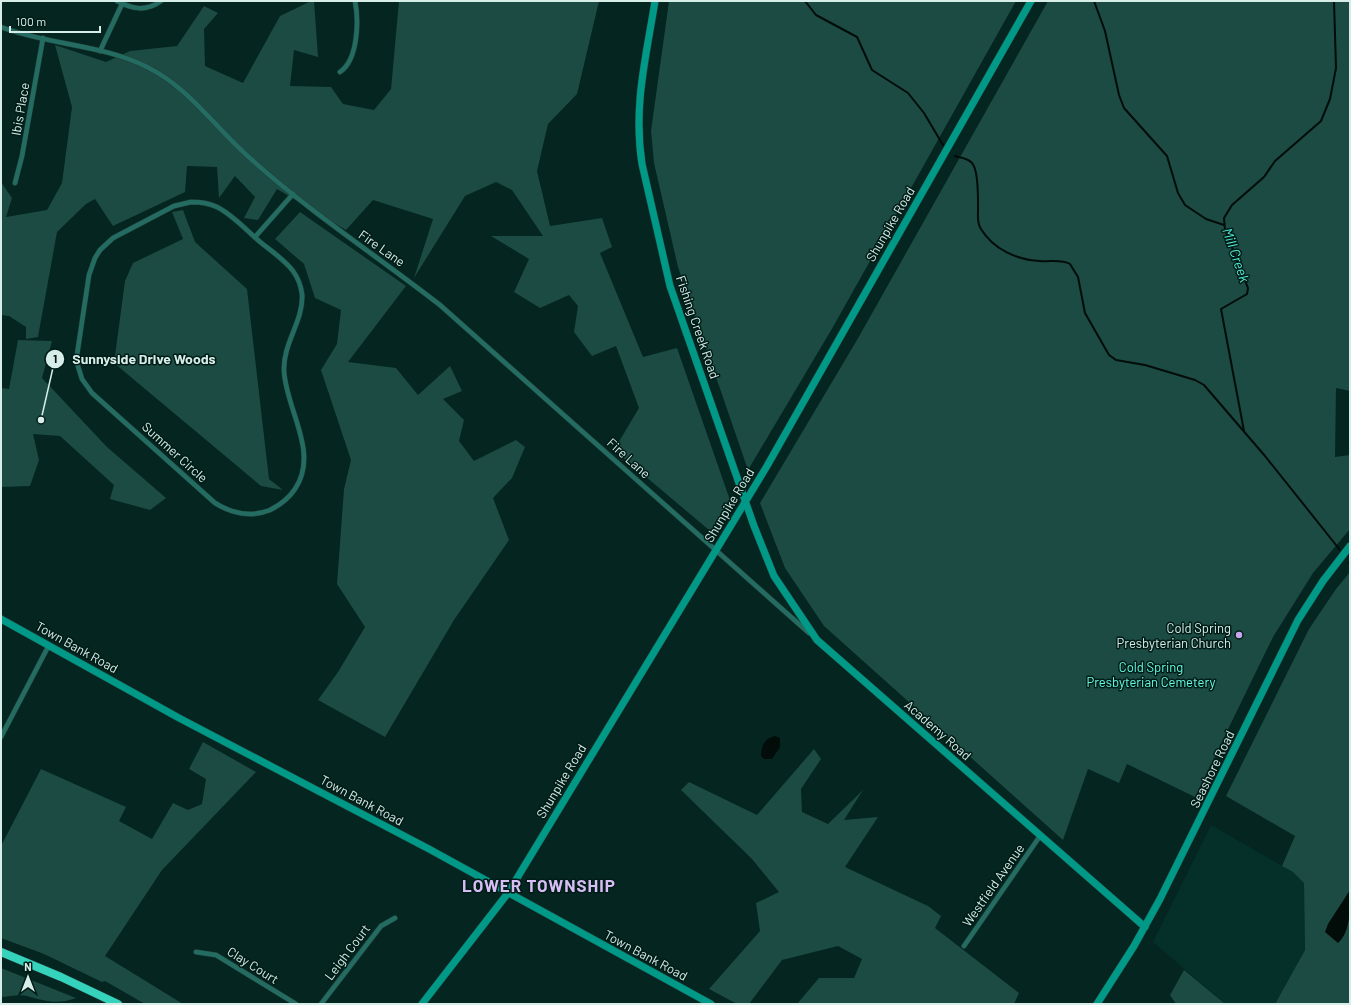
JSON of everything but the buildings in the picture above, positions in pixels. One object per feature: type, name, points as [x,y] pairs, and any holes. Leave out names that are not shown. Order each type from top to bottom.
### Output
[{"type":"highway","points":[[1,952],[61,977],[118,1004]]},
{"type":"street","points":[[117,1],[140,9],[154,5],[161,1]]},
{"type":"street","points":[[340,72],[348,65],[353,48],[357,18],[355,1]]},
{"type":"street","name":"Fishing Creek Road","points":[[655,1],[638,108],[638,128],[642,164],[670,286],[745,501],[774,576],[817,640]]},
{"type":"street","name":"Shunpike Road","points":[[422,1004],[508,893],[745,501],[1031,1]]},
{"type":"street","points":[[100,51],[122,4]]},
{"type":"street","name":"Fire Lane","points":[[1,27],[100,51],[142,65],[176,85],[190,96],[250,158],[345,235],[399,273],[440,305],[716,550]]},
{"type":"street","name":"Ibis Place","points":[[15,183],[22,156],[43,38]]},
{"type":"street","points":[[255,237],[294,194]]},
{"type":"street","name":"Summer Circle","points":[[191,202],[207,203],[216,207],[255,237],[287,265],[297,277],[300,285],[302,302],[301,310],[286,350],[284,370],[302,444],[304,463],[296,487],[284,501],[268,510],[250,514],[231,511],[215,503],[92,393],[82,379],[77,363],[77,355],[91,266],[100,250],[113,238],[174,206],[191,202]]},
{"type":"street","name":"Seashore Road","points":[[1097,1004],[1145,927],[1201,819],[1298,620],[1323,581],[1350,546]]},
{"type":"street","name":"Academy Road","points":[[716,550],[1145,927]]},
{"type":"street","name":"Town Bank Road","points":[[1,619],[179,718],[508,893],[711,1004]]},
{"type":"street","points":[[1,737],[49,645]]},
{"type":"street","name":"Westfield Avenue","points":[[964,946],[1040,836]]},
{"type":"street","name":"Leigh Court","points":[[321,1004],[381,926],[395,918]]},
{"type":"street","name":"Clay Court","points":[[196,952],[216,955],[296,1004]]},
{"type":"shaded area","points":[[775,736],[780,738],[780,747],[772,759],[764,759],[761,756],[763,746],[766,741]]},
{"type":"shaded area","points":[[1211,825],[1293,872],[1304,883],[1305,950],[1275,1004],[1225,1004],[1153,942]]},
{"type":"shaded area","points":[[1350,890],[1350,912],[1348,926],[1338,943],[1325,932],[1328,924]]},
{"type":"green space","points":[[311,1],[314,1],[318,57],[294,50],[290,86],[331,87],[343,104],[374,110],[391,89],[399,1],[599,1],[577,94],[548,124],[537,171],[550,226],[602,218],[612,247],[600,253],[643,357],[677,348],[730,500],[712,529],[709,530],[614,450],[639,408],[616,346],[592,356],[574,332],[578,306],[569,295],[540,308],[514,292],[529,259],[491,236],[543,236],[512,190],[496,182],[465,196],[414,278],[433,219],[373,200],[346,230],[277,189],[258,220],[244,218],[255,197],[235,176],[219,198],[217,167],[187,166],[185,192],[113,226],[95,199],[86,204],[57,232],[38,337],[26,339],[26,327],[9,316],[1,315],[1,182],[12,198],[6,217],[47,210],[62,183],[72,107],[55,45],[106,62],[130,51],[177,46],[204,6],[218,13],[204,29],[205,66],[243,83],[280,16]]},
{"type":"green space","points":[[669,1],[1016,1],[833,327],[748,470],[678,267],[654,163],[651,131]]},
{"type":"green space","name":"Cold Spring Presbyterian Cemetery","points":[[1048,1],[1350,1],[1350,391],[1336,388],[1335,457],[1350,455],[1350,529],[1313,573],[1273,637],[1195,797],[1127,764],[1119,783],[1088,769],[1063,840],[824,626],[785,568],[760,503],[857,340]]},
{"type":"green space","points":[[183,210],[195,242],[247,289],[269,479],[283,490],[261,486],[114,363],[125,281],[133,263],[183,239],[172,212]]},
{"type":"green space","points":[[300,212],[406,286],[348,362],[396,368],[418,395],[450,366],[462,391],[443,399],[464,420],[459,441],[474,461],[516,440],[525,447],[512,478],[493,498],[509,540],[454,620],[385,737],[318,700],[338,672],[365,627],[337,584],[344,489],[351,460],[321,370],[337,344],[341,310],[315,298],[304,264],[275,239]]},
{"type":"green space","points":[[18,340],[52,341],[42,378],[107,447],[166,498],[150,510],[110,499],[114,485],[60,436],[33,434],[39,460],[30,486],[1,487],[1,388],[9,389]]},
{"type":"green space","points":[[1350,572],[1350,1004],[1275,1004],[1305,950],[1304,883],[1293,872],[1282,866],[1295,836],[1226,796],[1309,629],[1336,589]]},
{"type":"green space","points":[[203,742],[256,772],[162,870],[105,956],[183,1004],[145,1004],[105,981],[102,982],[44,954],[1,938],[1,846],[41,769],[126,807],[119,821],[152,839],[173,803],[188,810],[202,804],[206,779],[189,769]]},
{"type":"green space","points":[[814,749],[821,759],[801,789],[802,812],[828,824],[863,790],[844,820],[878,817],[845,867],[928,906],[941,916],[935,928],[1019,993],[1014,1004],[797,1004],[819,978],[854,978],[862,959],[838,946],[782,960],[749,1004],[737,1004],[709,989],[760,931],[756,903],[779,892],[752,859],[681,790],[689,782],[757,815]]},
{"type":"green space","points":[[1,968],[76,998],[57,1002],[45,1001],[24,995],[1,997]]},
{"type":"green space","points":[[1184,970],[1225,1004],[1176,1004],[1170,995]]},
{"type":"waterway","points":[[805,1],[816,15],[857,37],[872,70],[908,93],[924,113],[943,145]]},
{"type":"waterway","points":[[1094,1],[1105,31],[1119,95],[1124,108],[1167,156],[1178,193],[1185,205],[1206,219],[1224,225]]},
{"type":"waterway","name":"Mill Creek","points":[[1244,431],[1221,309],[1247,294],[1248,288],[1225,230],[1224,218],[1232,205],[1264,177],[1275,161],[1321,121],[1330,99],[1336,68],[1334,1]]},
{"type":"waterway","points":[[955,156],[964,158],[972,163],[976,172],[978,186],[978,222],[986,236],[999,248],[1014,256],[1031,260],[1059,261],[1070,264],[1078,277],[1085,313],[1109,355],[1116,360],[1145,365],[1195,380],[1204,385],[1265,456],[1340,550]]},
{"type":"place","name":"Sunnyside Drive Woods","points":[[41,420]]},
{"type":"place","name":"Cold Spring Presbyterian Church","points":[[1239,635]]},
{"type":"district","name":"LOWER TOWNSHIP","points":[[539,886]]}]
